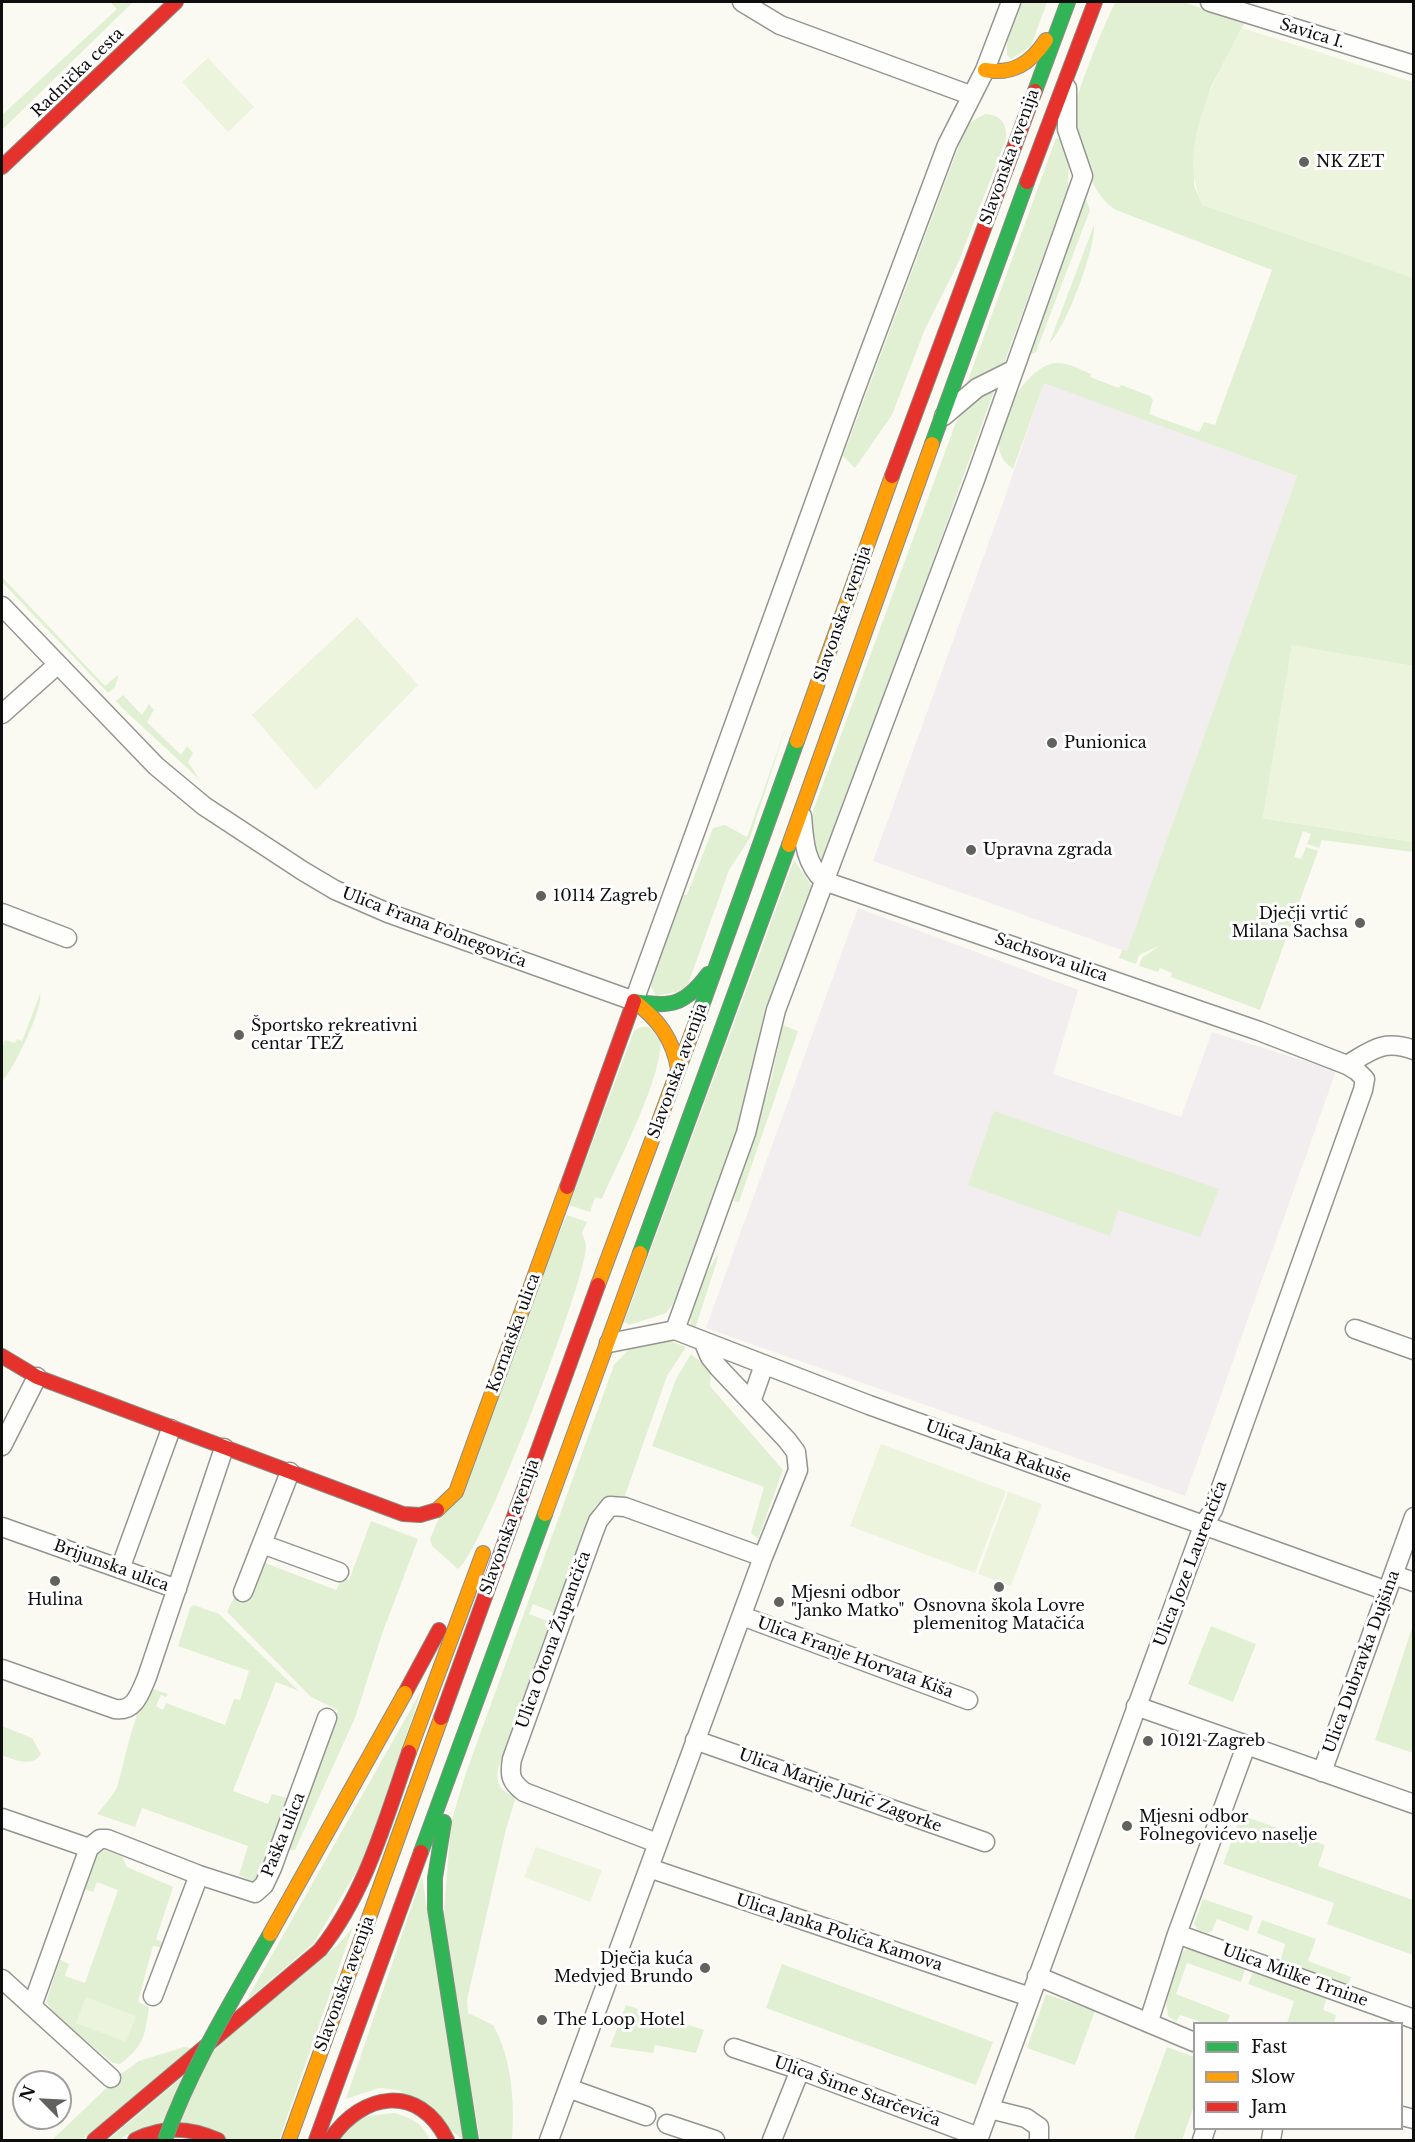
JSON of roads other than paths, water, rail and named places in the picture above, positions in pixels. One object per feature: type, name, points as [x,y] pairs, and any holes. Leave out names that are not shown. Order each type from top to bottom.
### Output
[{"type":"main road","name":"Radnička cesta","points":[[2,167],[176,2]]},
{"type":"main road","name":"Slavonska avenija","points":[[316,2140],[460,1742],[609,1343],[940,419],[1095,2]]},
{"type":"main road","points":[[1089,15],[1103,2]]},
{"type":"main road","points":[[985,70],[996,73],[1008,72],[1028,64],[1067,5]]},
{"type":"main road","name":"Slavonska avenija","points":[[289,2140],[559,1391],[721,956],[871,534],[1067,5]]},
{"type":"main road","points":[[634,1001],[665,1006],[682,1002],[693,993],[721,956]]},
{"type":"main road","points":[[634,1001],[664,1026],[676,1054],[678,1070]]},
{"type":"main road","name":"Kornatska ulica","points":[[2,1356],[37,1377],[224,1449],[403,1514],[428,1515],[438,1512],[456,1492],[634,1001]]},
{"type":"main road","points":[[94,2140],[320,1950],[338,1928],[375,1849],[487,1544],[521,1463],[559,1391]]},
{"type":"main road","points":[[165,2140],[181,2095],[197,2063],[487,1544]]},
{"type":"main road","points":[[460,1742],[439,1851],[435,1909],[471,2140]]},
{"type":"main road","points":[[330,2140],[345,2117],[359,2108],[384,2100],[399,2102],[425,2112],[437,2122],[447,2140]]},
{"type":"main road","points":[[135,2140],[171,2128],[197,2132],[218,2140]]},
{"type":"street","points":[[742,2],[780,25],[970,95]]},
{"type":"street","points":[[634,1001],[853,396],[947,145],[970,95],[985,70],[1011,2]]},
{"type":"street","name":"Savica I.","points":[[1210,2],[1413,65]]},
{"type":"street","points":[[609,1343],[675,1330],[746,1133],[776,1010],[968,499],[1083,176],[1067,129],[1067,74]]},
{"type":"street","points":[[940,419],[976,388],[1013,370]]},
{"type":"street","name":"Ulica Frana Folnegovića","points":[[2,606],[156,766],[204,806],[303,871],[335,890],[388,913],[634,1001]]},
{"type":"street","points":[[2,714],[57,665]]},
{"type":"street","points":[[801,811],[810,865],[825,881]]},
{"type":"street","name":"Sachsova ulica","points":[[825,881],[1259,1031],[1347,1065]]},
{"type":"street","points":[[2,914],[67,938]]},
{"type":"street","points":[[1347,1065],[1378,1047],[1388,1044],[1413,1050]]},
{"type":"street","name":"Ulica Joze Laurenčića","points":[[979,2139],[1136,1706],[1203,1526],[1213,1510],[1363,1090],[1365,1079],[1347,1065]]},
{"type":"street","points":[[1354,1329],[1413,1350]]},
{"type":"street","name":"Ulica Janka Rakuše","points":[[675,1330],[704,1343],[1203,1526],[1390,1583],[1413,1582]]},
{"type":"street","points":[[549,2140],[763,1557],[798,1470],[796,1452],[710,1357],[704,1343]]},
{"type":"street","points":[[751,1402],[764,1365]]},
{"type":"street","points":[[2,1446],[37,1377]]},
{"type":"street","points":[[120,1569],[171,1429]]},
{"type":"street","points":[[177,1589],[224,1449]]},
{"type":"street","points":[[243,1592],[290,1472]]},
{"type":"street","name":"Ulica Otona Župančiča","points":[[657,1843],[524,1792],[512,1783],[510,1773],[512,1759],[560,1621],[598,1521],[610,1506],[625,1507],[763,1557]]},
{"type":"street","name":"Ulica Dubravka Dujšina","points":[[1322,1772],[1413,1517]]},
{"type":"street","name":"Brijunska ulica","points":[[2,1527],[177,1589],[140,1694],[127,1708],[115,1708],[2,1668]]},
{"type":"street","points":[[262,1545],[339,1572]]},
{"type":"street","name":"Ulica Franje Horvata Kiša","points":[[742,1616],[968,1700]]},
{"type":"street","points":[[1136,1706],[1413,1804]]},
{"type":"street","name":"Paška ulica","points":[[89,1848],[100,1839],[107,1839],[245,1892],[255,1893],[264,1885],[299,1799],[327,1718]]},
{"type":"street","name":"Ulica Marije Jurić Zagorke","points":[[695,1740],[985,1842]]},
{"type":"street","points":[[1149,2021],[1177,1934],[1246,1746]]},
{"type":"street","points":[[2,1818],[89,1848],[32,2006]]},
{"type":"street","name":"Ulica Janka Polića Kamova","points":[[649,1868],[1030,1998]]},
{"type":"street","points":[[153,1996],[199,1875]]},
{"type":"street","name":"Ulica Milke Trnine","points":[[1177,1934],[1413,2019]]},
{"type":"street","points":[[1037,1976],[1149,2021],[1163,2030],[1193,2042]]},
{"type":"street","points":[[2,1979],[111,2078]]},
{"type":"street","name":"Ulica Šime Starčevića","points":[[734,2048],[800,2070],[979,2139]]},
{"type":"street","points":[[772,2140],[800,2070]]},
{"type":"street","points":[[568,2088],[646,2116]]},
{"type":"street","points":[[990,2109],[1034,2121],[1039,2127],[1039,2140]]},
{"type":"street","points":[[667,2124],[715,2140]]},
{"type":"place","name":"NK ZET","points":[[1304,162]]},
{"type":"place","name":"Punionica","points":[[1052,743]]},
{"type":"place","name":"Upravna zgrada","points":[[971,850]]},
{"type":"place","name":"10114 Zagreb","points":[[541,896]]},
{"type":"place","name":"Dječji vrtić Milana Sachsa","points":[[1360,923]]},
{"type":"place","name":"Športsko rekreativni centar TEŽ","points":[[239,1035]]},
{"type":"place","name":"Hulina","points":[[55,1581]]},
{"type":"place","name":"Osnovna škola Lovre plemenitog Matačića","points":[[999,1587]]},
{"type":"place","name":"Mjesni odbor \"Janko Matko\"","points":[[779,1602]]},
{"type":"place","name":"10121 Zagreb","points":[[1148,1741]]},
{"type":"place","name":"Mjesni odbor Folnegovićevo naselje","points":[[1127,1826]]},
{"type":"place","name":"Dječja kuća Medvjed Brundo","points":[[705,1968]]},
{"type":"place","name":"The Loop Hotel","points":[[542,2020]]}]
